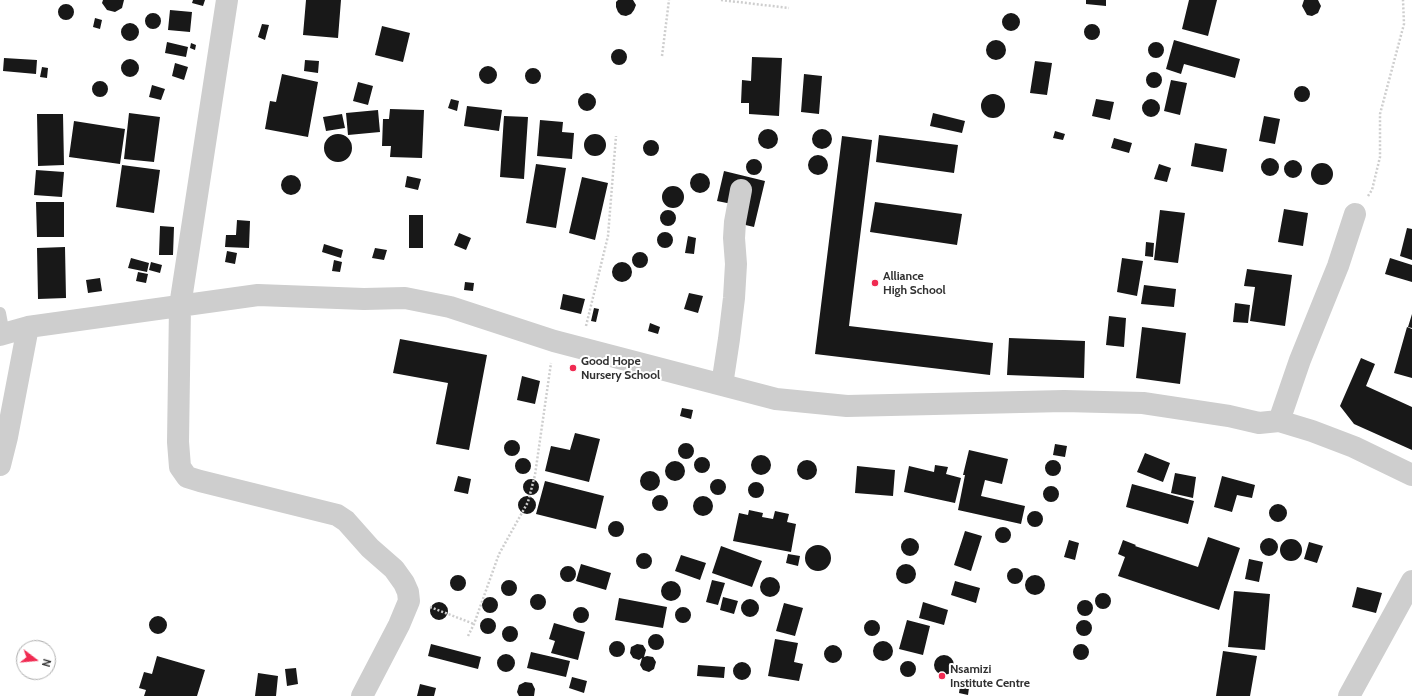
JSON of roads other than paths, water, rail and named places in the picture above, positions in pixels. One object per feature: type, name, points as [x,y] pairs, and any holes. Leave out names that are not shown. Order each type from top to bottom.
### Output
[{"type":"street","points":[[227,0],[180,306],[178,442],[180,467],[187,477],[200,481],[337,515],[346,521],[370,548],[394,569],[404,583],[408,592],[409,601],[399,625],[362,696]]},
{"type":"street","points":[[722,385],[734,298],[736,264],[734,238],[735,222],[741,190]]},
{"type":"street","points":[[1279,421],[1300,360],[1338,266],[1354,214]]},
{"type":"street","points":[[1,327],[28,327],[258,295],[364,299],[406,298],[450,307],[554,341],[776,399],[847,406],[1064,401],[1143,403],[1229,416],[1259,423],[1279,421],[1312,431],[1354,447],[1412,475]]},
{"type":"street","points":[[0,465],[7,437],[28,327]]},
{"type":"street","points":[[1349,696],[1412,581]]},
{"type":"place","name":"Alliance High School","points":[[875,283]]},
{"type":"place","name":"Good Hope Nursery School","points":[[573,368]]},
{"type":"place","name":"Nsamizi Institute Centre","points":[[942,676]]}]
